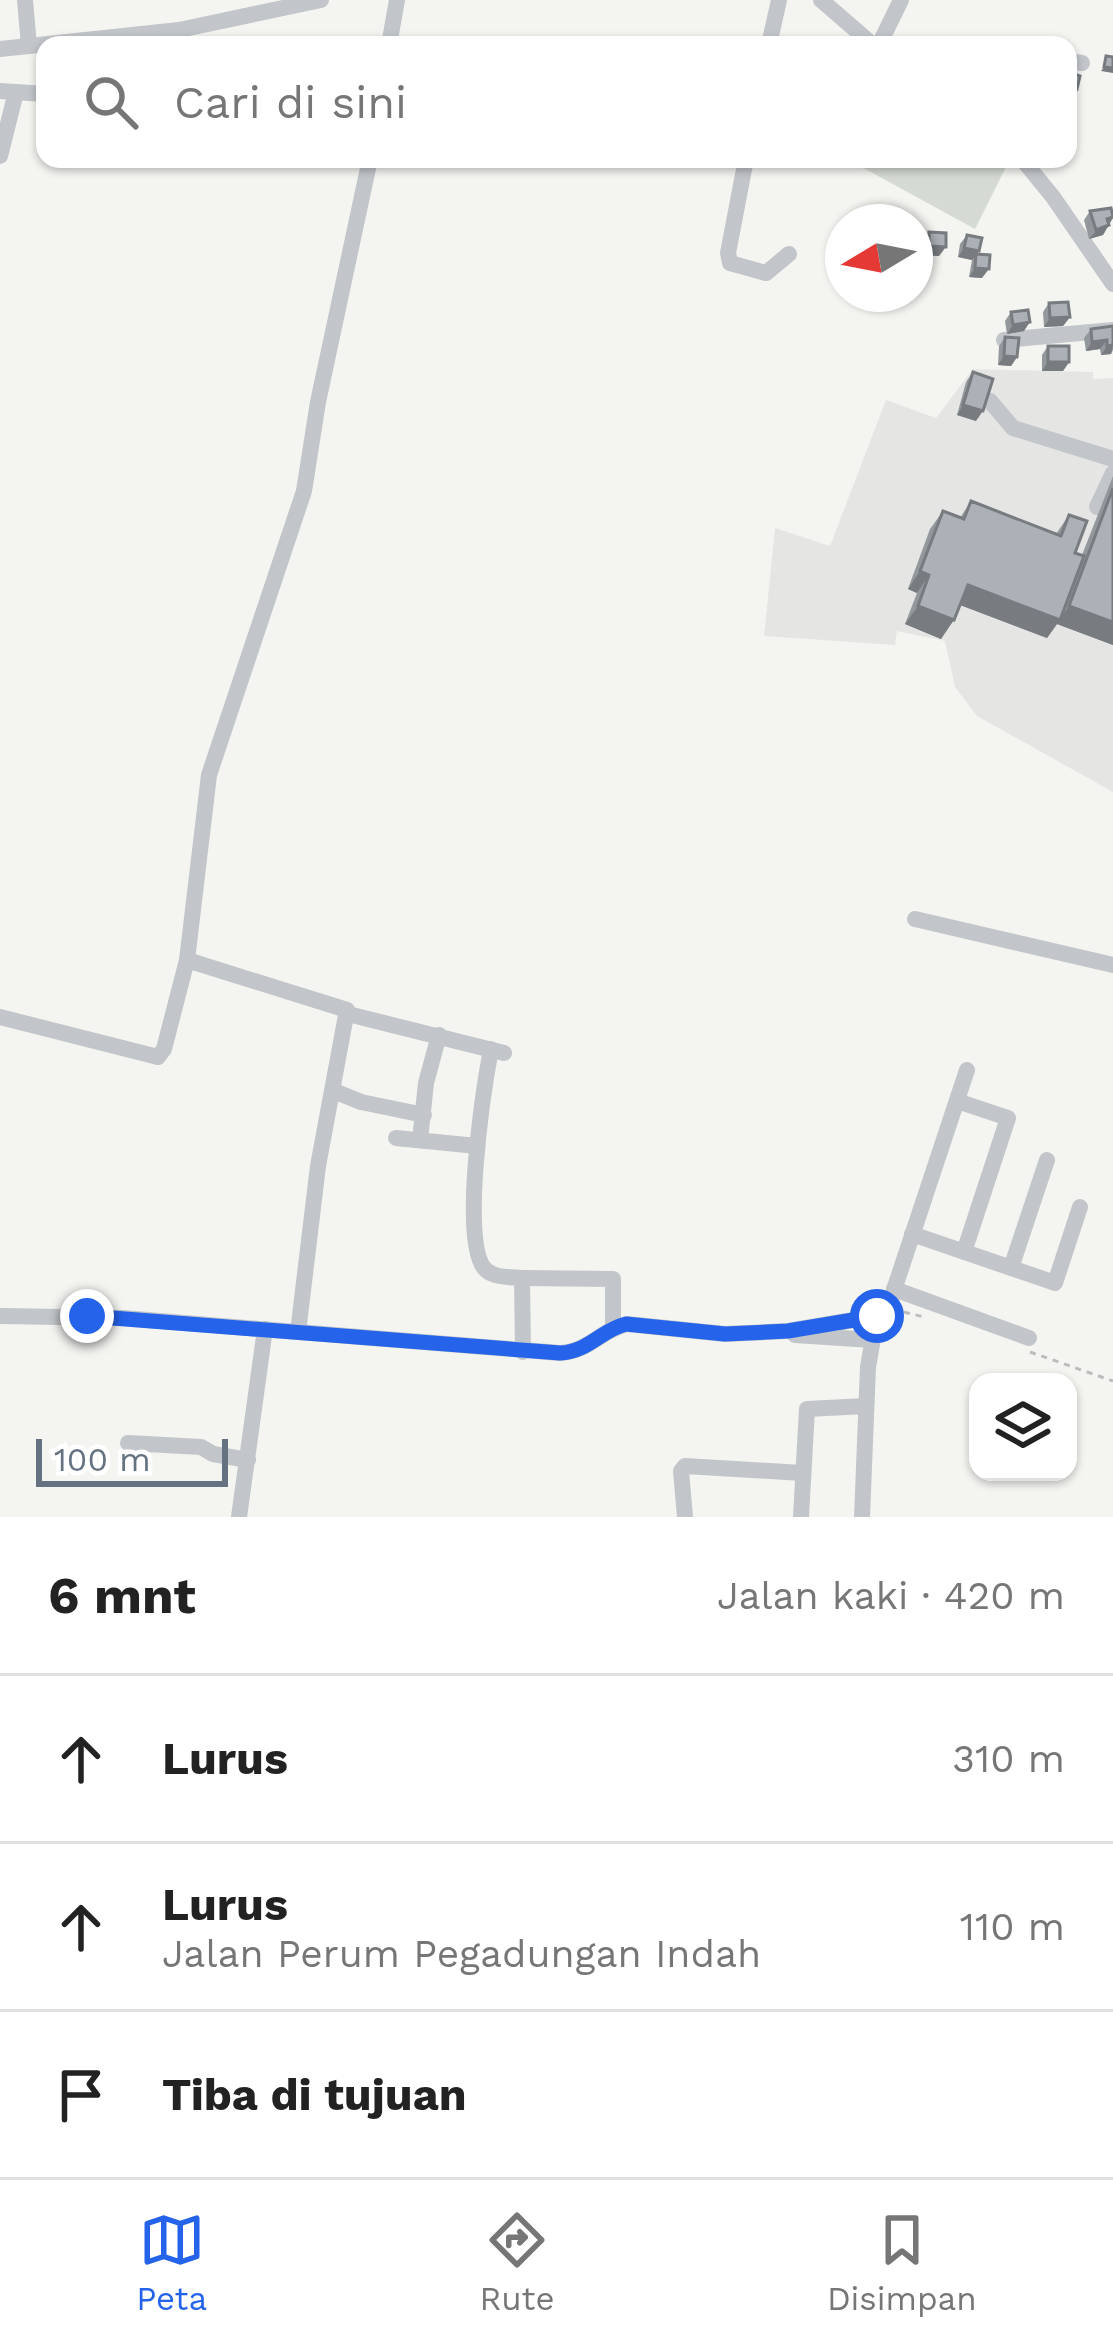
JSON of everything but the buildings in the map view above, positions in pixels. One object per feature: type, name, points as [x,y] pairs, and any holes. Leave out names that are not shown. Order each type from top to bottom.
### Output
[{"type":"street","points":[[25,0],[29,46]]},
{"type":"street","points":[[123,36],[179,30],[321,0]]},
{"type":"street","points":[[391,36],[397,0]]},
{"type":"street","points":[[771,36],[779,0]]},
{"type":"street","points":[[821,0],[865,36]]},
{"type":"street","points":[[881,36],[901,0]]},
{"type":"street","points":[[0,49],[36,45]]},
{"type":"street","points":[[0,156],[8,92]]},
{"type":"street","points":[[0,1017],[158,1057],[164,1049],[187,960],[209,776],[304,491],[368,168]]},
{"type":"street","points":[[744,168],[730,263],[766,273],[789,254]]},
{"type":"street","points":[[1029,168],[1113,284]]},
{"type":"street","points":[[1004,340],[1113,330]]},
{"type":"street","points":[[990,401],[1013,428],[1113,459]]},
{"type":"street","points":[[1097,506],[1113,473]]},
{"type":"street","points":[[915,919],[1113,965]]},
{"type":"street","points":[[187,960],[345,1007],[348,1014],[318,1166],[298,1332]]},
{"type":"street","points":[[348,1014],[498,1051],[477,1146],[474,1222],[478,1258],[490,1274],[613,1279],[614,1328]]},
{"type":"street","points":[[420,1140],[426,1083],[439,1035]]},
{"type":"street","points":[[0,1316],[87,1316],[523,1352],[583,1350],[626,1324],[725,1334],[788,1331],[877,1316],[888,1308],[967,1070]]},
{"type":"street","points":[[334,1091],[361,1102],[424,1115]]},
{"type":"street","points":[[957,1101],[1008,1118],[964,1252]]},
{"type":"street","points":[[396,1138],[477,1146]]},
{"type":"street","points":[[1011,1268],[1047,1160]]},
{"type":"street","points":[[912,1234],[1055,1282],[1080,1207]]},
{"type":"street","points":[[522,1278],[523,1352]]},
{"type":"street","points":[[894,1289],[1030,1338]]},
{"type":"street","points":[[862,1517],[866,1406],[877,1316]]},
{"type":"street","points":[[238,1517],[265,1329]]},
{"type":"street","points":[[788,1331],[799,1337],[872,1340]]},
{"type":"street","points":[[801,1517],[807,1409],[866,1406]]},
{"type":"street","points":[[128,1443],[201,1447],[248,1460]]},
{"type":"street","points":[[685,1517],[681,1471],[685,1466],[802,1473]]},
{"type":"shaded area","points":[[863,168],[1006,168],[975,229]]},
{"type":"shaded area","points":[[973,369],[1093,372],[1093,379],[1113,378],[1113,792],[977,716],[955,687],[945,641],[897,631],[895,645],[764,636],[775,528],[830,546],[886,400],[936,418]]},
{"type":"route","points":[[87,1316],[560,1353],[583,1350],[626,1324],[725,1334],[788,1331],[877,1316]]}]
